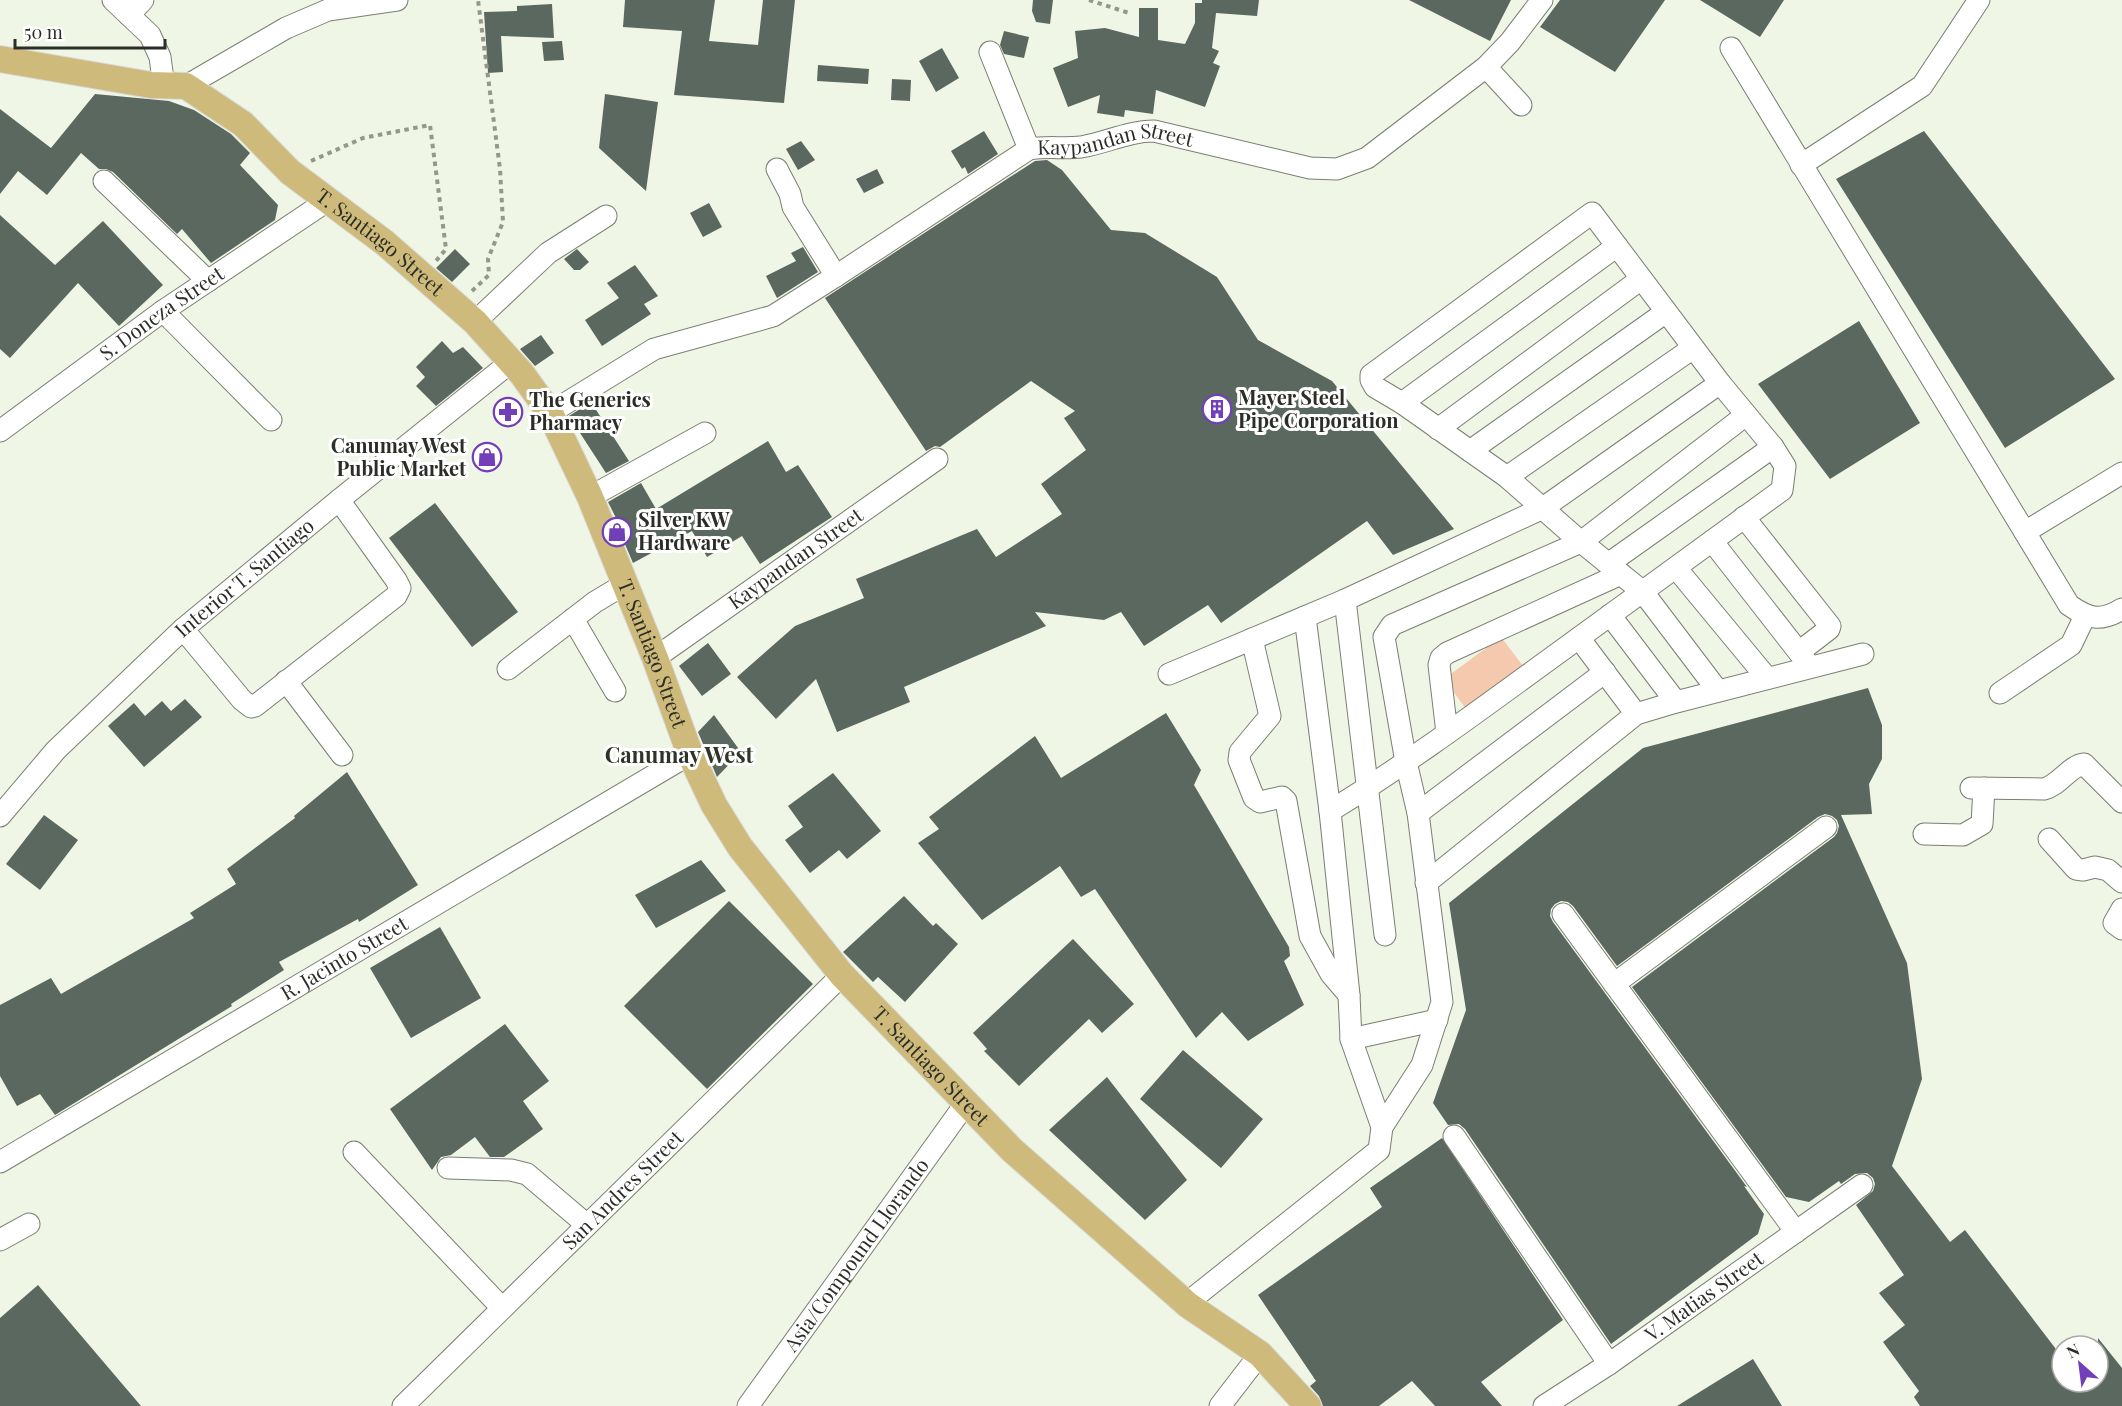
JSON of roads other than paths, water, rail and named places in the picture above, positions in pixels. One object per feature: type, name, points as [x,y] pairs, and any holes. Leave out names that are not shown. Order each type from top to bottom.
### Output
[{"type":"main road","name":"T. Santiago Street","points":[[0,59],[175,86],[243,124],[290,172],[385,243],[466,314],[511,362],[550,413],[590,497],[655,658],[690,754],[714,805],[740,847],[842,975],[1011,1150],[1188,1305],[1260,1354],[1308,1406]]},
{"type":"street","points":[[113,0],[136,7],[175,86],[328,5],[397,0]]},
{"type":"street","name":"Kaypandan Street","points":[[550,413],[654,349],[773,316],[1029,149],[1046,146],[1079,147],[1133,132],[1154,131],[1310,168],[1336,169],[1367,158],[1486,66],[1510,42],[1542,0]]},
{"type":"street","points":[[1801,165],[1922,86],[1979,0]]},
{"type":"street","points":[[1731,48],[2069,605],[2085,616],[2109,618],[2122,609]]},
{"type":"street","points":[[990,52],[1029,149]]},
{"type":"street","points":[[1486,66],[1521,105]]},
{"type":"street","points":[[777,169],[790,194],[793,207],[836,276]]},
{"type":"street","points":[[104,182],[208,281]]},
{"type":"street","name":"S. Doneza Street","points":[[0,431],[163,311],[327,201]]},
{"type":"street","points":[[1330,811],[1448,734],[1610,615],[1643,592],[1676,568],[1744,517],[1782,490],[1785,466],[1773,447],[1719,383],[1592,213],[1371,375],[1371,380],[1375,387],[1402,403],[1507,477],[1581,542],[1643,592],[1718,691]]},
{"type":"street","points":[[466,314],[606,216]]},
{"type":"street","points":[[1402,403],[1617,246]]},
{"type":"street","points":[[1438,429],[1641,279]]},
{"type":"street","points":[[163,311],[272,420]]},
{"type":"street","points":[[1470,451],[1666,312]]},
{"type":"street","points":[[1507,477],[1693,348]]},
{"type":"street","name":"Interior T. Santiago","points":[[0,816],[56,750],[183,629],[511,362]]},
{"type":"street","points":[[1169,674],[1344,600],[1543,508],[1719,383]]},
{"type":"street","points":[[1188,1305],[1206,1288],[1379,1150],[1382,1127],[1422,1065],[1437,1020],[1442,1002],[1418,813],[1406,762],[1384,638],[1392,625],[1581,542],[1746,415]]},
{"type":"street","points":[[590,497],[705,433]]},
{"type":"street","points":[[1448,734],[1439,665],[1441,658],[1615,569],[1773,447]]},
{"type":"street","name":"Kaypandan Street","points":[[655,658],[937,459]]},
{"type":"street","points":[[2025,532],[2122,474]]},
{"type":"street","points":[[183,629],[246,705],[255,706],[396,596],[400,588],[396,580],[339,500]]},
{"type":"street","points":[[1744,517],[1830,626],[1805,660]]},
{"type":"street","points":[[1712,541],[1805,660]]},
{"type":"street","points":[[1676,568],[1767,678]]},
{"type":"street","points":[[508,669],[573,619],[625,584]]},
{"type":"street","points":[[1344,600],[1385,934]]},
{"type":"street","points":[[1610,615],[1676,702]]},
{"type":"street","points":[[2000,693],[2071,645],[2085,616]]},
{"type":"street","points":[[1305,617],[1330,811],[1351,1039],[1382,1127]]},
{"type":"street","points":[[573,619],[615,691]]},
{"type":"street","points":[[1579,638],[1636,714]]},
{"type":"street","points":[[1252,639],[1270,716],[1240,752],[1239,760],[1254,798],[1260,801],[1282,797],[1286,801],[1310,936],[1331,974],[1348,995]]},
{"type":"street","points":[[1426,883],[1636,714],[1767,678],[1805,660],[1863,654]]},
{"type":"street","points":[[1418,813],[1605,672]]},
{"type":"street","points":[[286,681],[342,755]]},
{"type":"street","name":"R. Jacinto Street","points":[[0,1162],[690,754]]},
{"type":"street","points":[[1924,834],[1963,835],[1982,824],[1978,788],[2044,789],[2051,787],[2078,765],[2084,764],[2122,802]]},
{"type":"street","points":[[1614,984],[1826,827]]},
{"type":"street","points":[[2049,839],[2076,869],[2095,867],[2108,870],[2122,882]]},
{"type":"street","points":[[1563,914],[1796,1232]]},
{"type":"street","name":"San Andres Street","points":[[403,1406],[842,975]]},
{"type":"street","points":[[1351,1039],[1437,1020]]},
{"type":"street","name":"Asia/Compound Llorando","points":[[754,1404],[966,1103]]},
{"type":"street","points":[[1454,1136],[1609,1364]]},
{"type":"street","points":[[354,1152],[502,1308]]},
{"type":"street","points":[[448,1168],[511,1170],[527,1174],[587,1225]]},
{"type":"street","name":"V. Matias Street","points":[[1544,1406],[1609,1364],[1862,1185]]},
{"type":"street","points":[[0,1240],[29,1224]]},
{"type":"street","points":[[1220,1406],[1260,1354]]},
{"type":"place","name":"Mayer Steel Pipe Corporation","points":[[1217,409]]},
{"type":"place","name":"The Generics Pharmacy","points":[[508,412]]},
{"type":"place","name":"Canumay West Public Market","points":[[487,457]]},
{"type":"place","name":"Silver KW Hardware","points":[[617,532]]},
{"type":"district","name":"Canumay West","points":[[679,755]]}]
